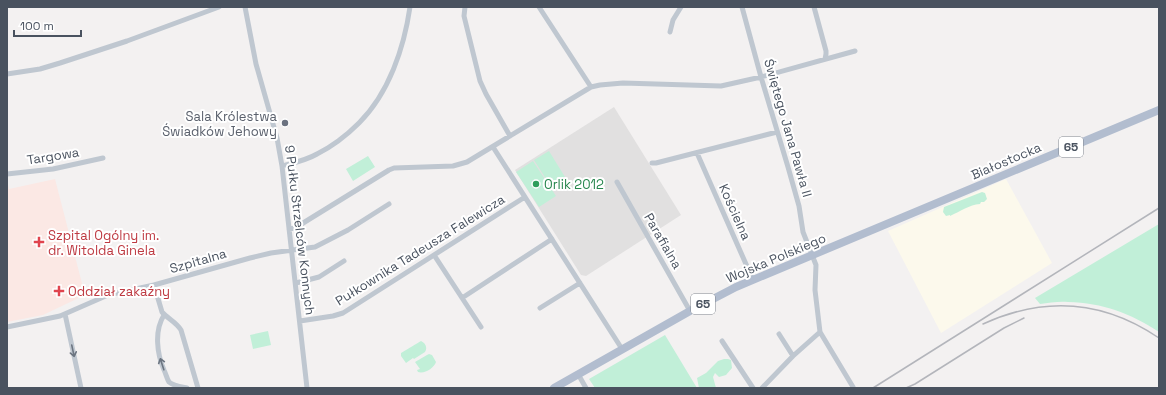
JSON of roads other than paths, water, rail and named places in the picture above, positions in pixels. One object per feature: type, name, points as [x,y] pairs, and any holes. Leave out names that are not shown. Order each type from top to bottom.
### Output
[{"type":"main road","name":"Białostocka","points":[[884,225],[1159,110]]},
{"type":"main road","name":"Wojska Polskiego","points":[[554,388],[690,310],[753,280],[884,225]]},
{"type":"street","points":[[7,74],[40,69],[60,63],[135,38],[219,7]]},
{"type":"street","name":"9 Pułku Strzelców Konnych","points":[[245,7],[256,64],[277,138],[282,166],[307,388]]},
{"type":"street","points":[[282,166],[317,154],[348,132],[363,118],[378,98],[394,68],[400,50],[410,7]]},
{"type":"street","points":[[465,7],[464,16],[480,81],[510,136]]},
{"type":"street","points":[[539,7],[591,87]]},
{"type":"street","points":[[670,32],[673,20],[681,7]]},
{"type":"street","name":"Świętego Jana Pawła II","points":[[742,7],[799,206],[804,232],[813,255],[816,270],[815,292],[820,332]]},
{"type":"street","points":[[814,7],[826,50],[825,58]]},
{"type":"street","points":[[289,229],[296,228],[394,168],[458,166],[494,147],[591,87],[623,83],[721,86],[761,77],[825,58],[855,51]]},
{"type":"street","points":[[652,163],[777,132]]},
{"type":"street","points":[[494,147],[622,350]]},
{"type":"street","name":"Kościelna","points":[[697,153],[753,280]]},
{"type":"street","name":"Targowa","points":[[7,174],[53,169],[103,158]]},
{"type":"street","name":"Parafialna","points":[[617,182],[690,310]]},
{"type":"street","name":"Pułkownika Tadeusza Falewicza","points":[[300,320],[333,316],[343,313],[526,197]]},
{"type":"street","name":"Szpitalna","points":[[7,327],[55,317],[108,295],[154,285],[260,255],[308,249],[318,246],[348,230],[389,204]]},
{"type":"street","points":[[462,298],[552,239]]},
{"type":"street","points":[[434,255],[481,327]]},
{"type":"street","points":[[296,283],[315,279],[344,261]]},
{"type":"street","points":[[540,308],[580,283]]},
{"type":"street","points":[[154,285],[164,314],[174,321],[181,330],[198,388]]},
{"type":"street","points":[[65,314],[81,388]]},
{"type":"street","points":[[164,314],[159,325],[158,336],[158,350],[161,362],[170,383],[187,388]]},
{"type":"street","points":[[762,388],[793,356],[820,332],[853,387]]},
{"type":"street","points":[[779,334],[793,356]]},
{"type":"street","points":[[722,341],[752,388]]},
{"type":"street","points":[[578,374],[586,388]]},
{"type":"railway","points":[[873,388],[1159,208]]},
{"type":"railway","points":[[983,324],[1006,315],[1028,309],[1051,306],[1073,306],[1095,309],[1116,316],[1138,325],[1159,338]]},
{"type":"railway","points":[[906,388],[915,384],[1004,328],[1024,318]]},
{"type":"place","name":"Sala Królestwa Świadków Jehowy","points":[[285,123]]},
{"type":"place","name":"Orlik 2012","points":[[536,184]]},
{"type":"place","name":"Szpital Ogólny im. dr. Witolda Ginela","points":[[39,242]]},
{"type":"place","name":"Oddział zakaźny","points":[[59,291]]}]
